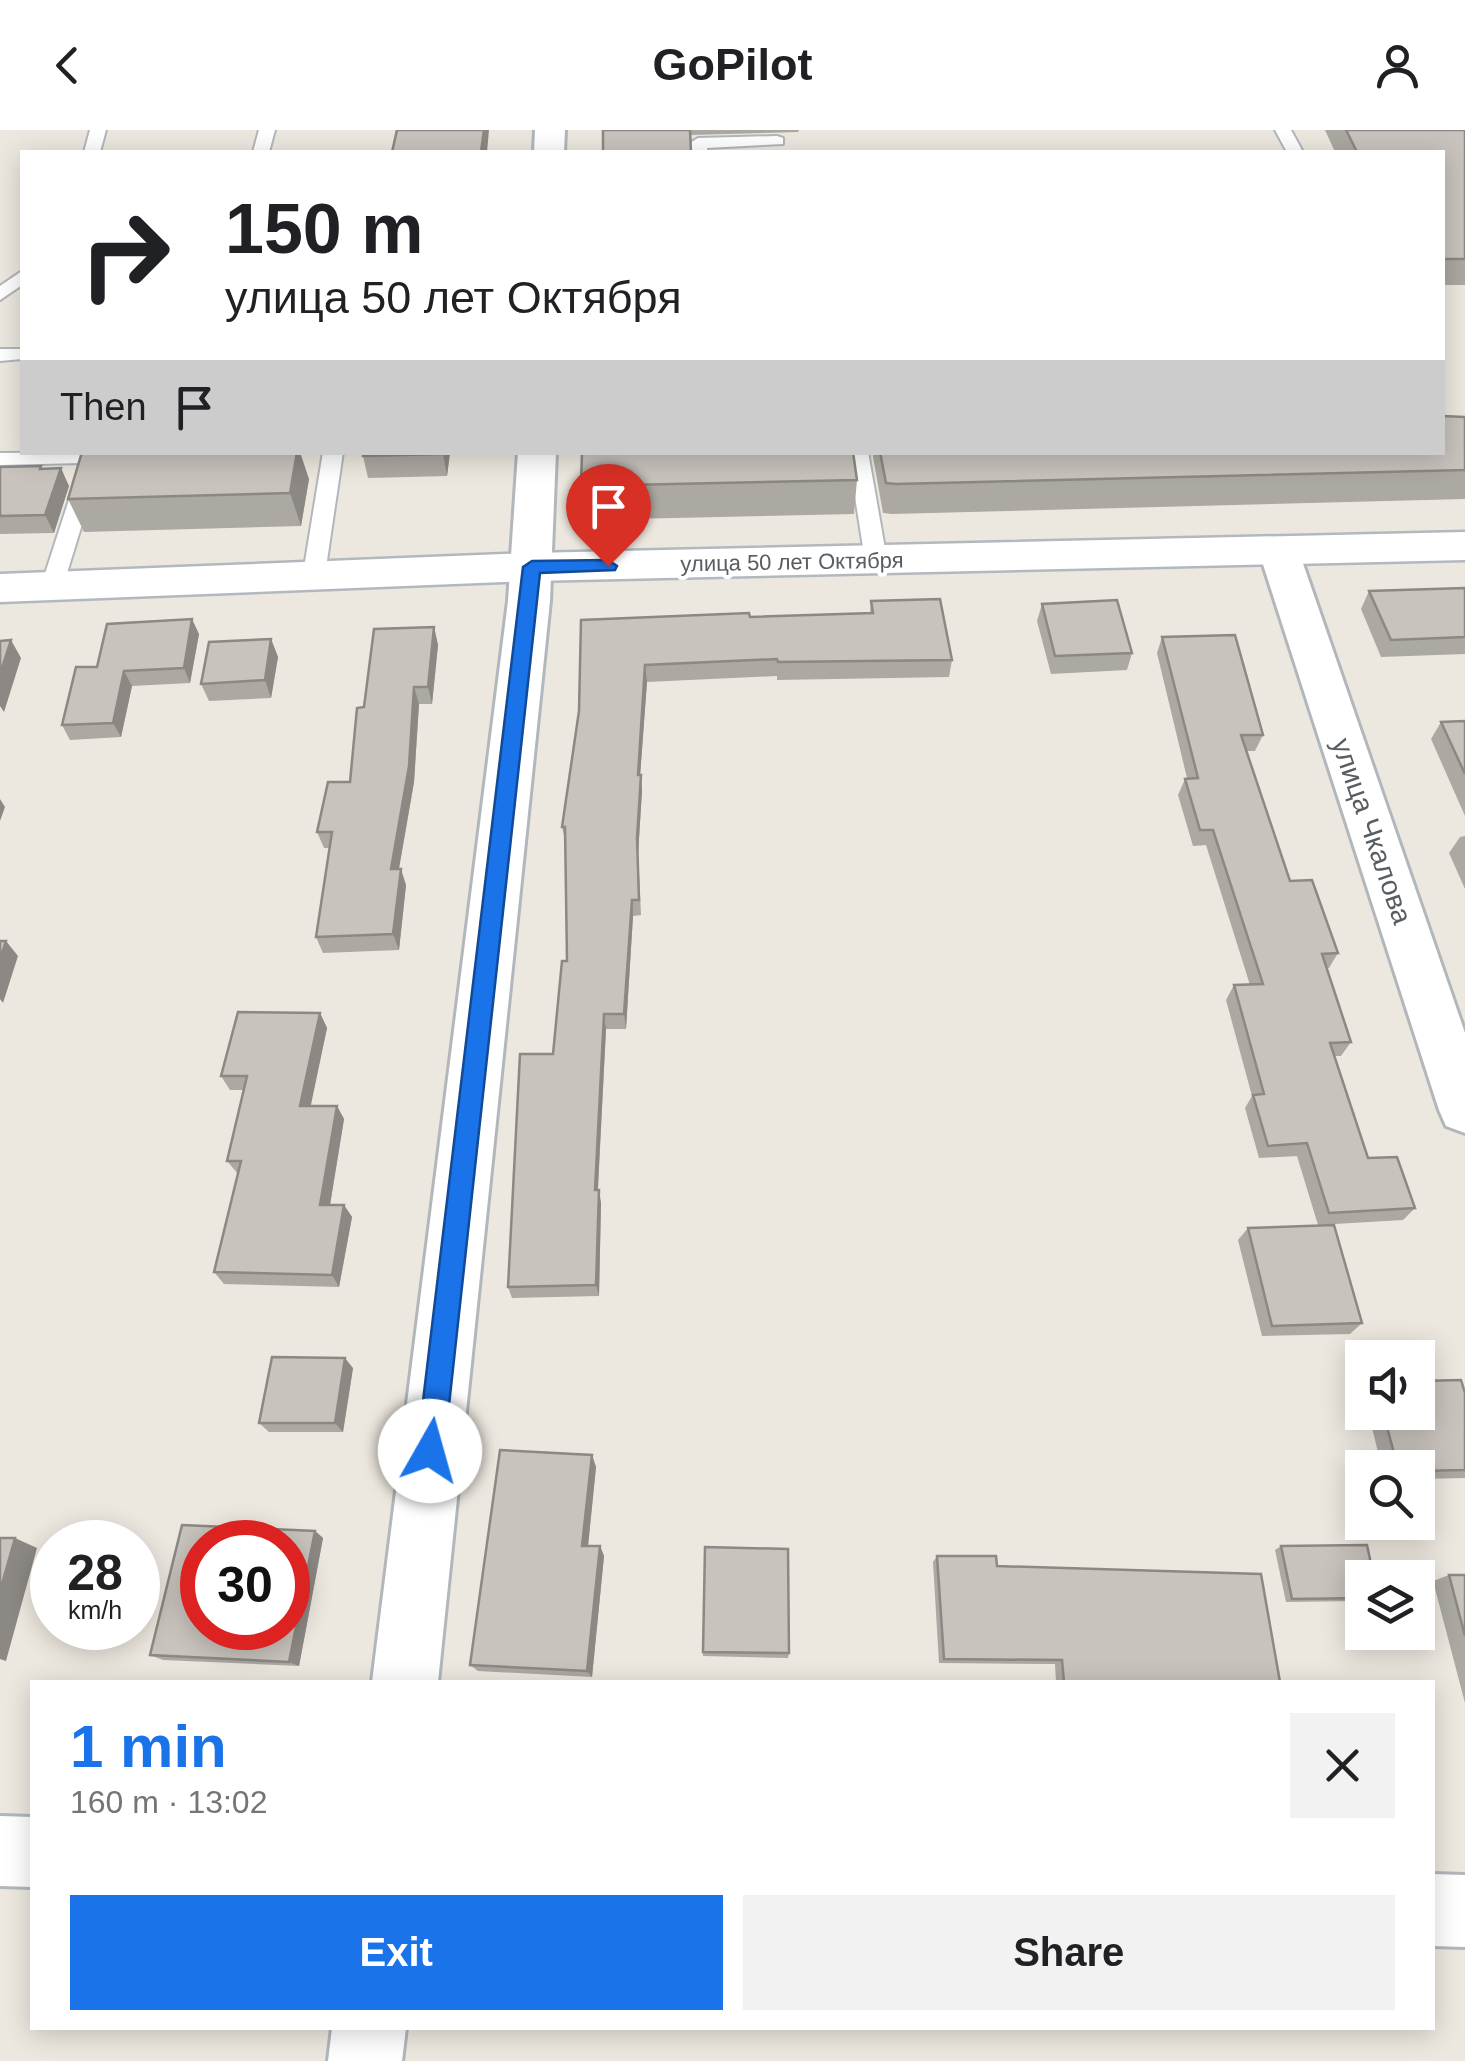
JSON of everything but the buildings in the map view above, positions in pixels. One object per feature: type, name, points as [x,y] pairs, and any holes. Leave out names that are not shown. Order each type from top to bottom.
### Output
[{"type":"main road","name":"улица 50 лет Октября","points":[[0,588],[532,567],[1465,546]]},
{"type":"street","points":[[404,1680],[532,567],[537,455]]},
{"type":"street","name":"улица Чкалова","points":[[1278,552],[1465,1110]]},
{"type":"street","points":[[0,1851],[30,1852]]},
{"type":"street","points":[[1435,1910],[1465,1911]]},
{"type":"street","points":[[365,2061],[368,2030]]},
{"type":"lane","points":[[699,150],[698,143],[777,141]]},
{"type":"lane","points":[[0,295],[20,278]]},
{"type":"lane","points":[[314,574],[332,455]]},
{"type":"lane","points":[[858,455],[876,560]]},
{"type":"lane","points":[[0,459],[103,456],[52,586]]},
{"type":"route","points":[[430,1451],[532,567],[608,566]]}]
